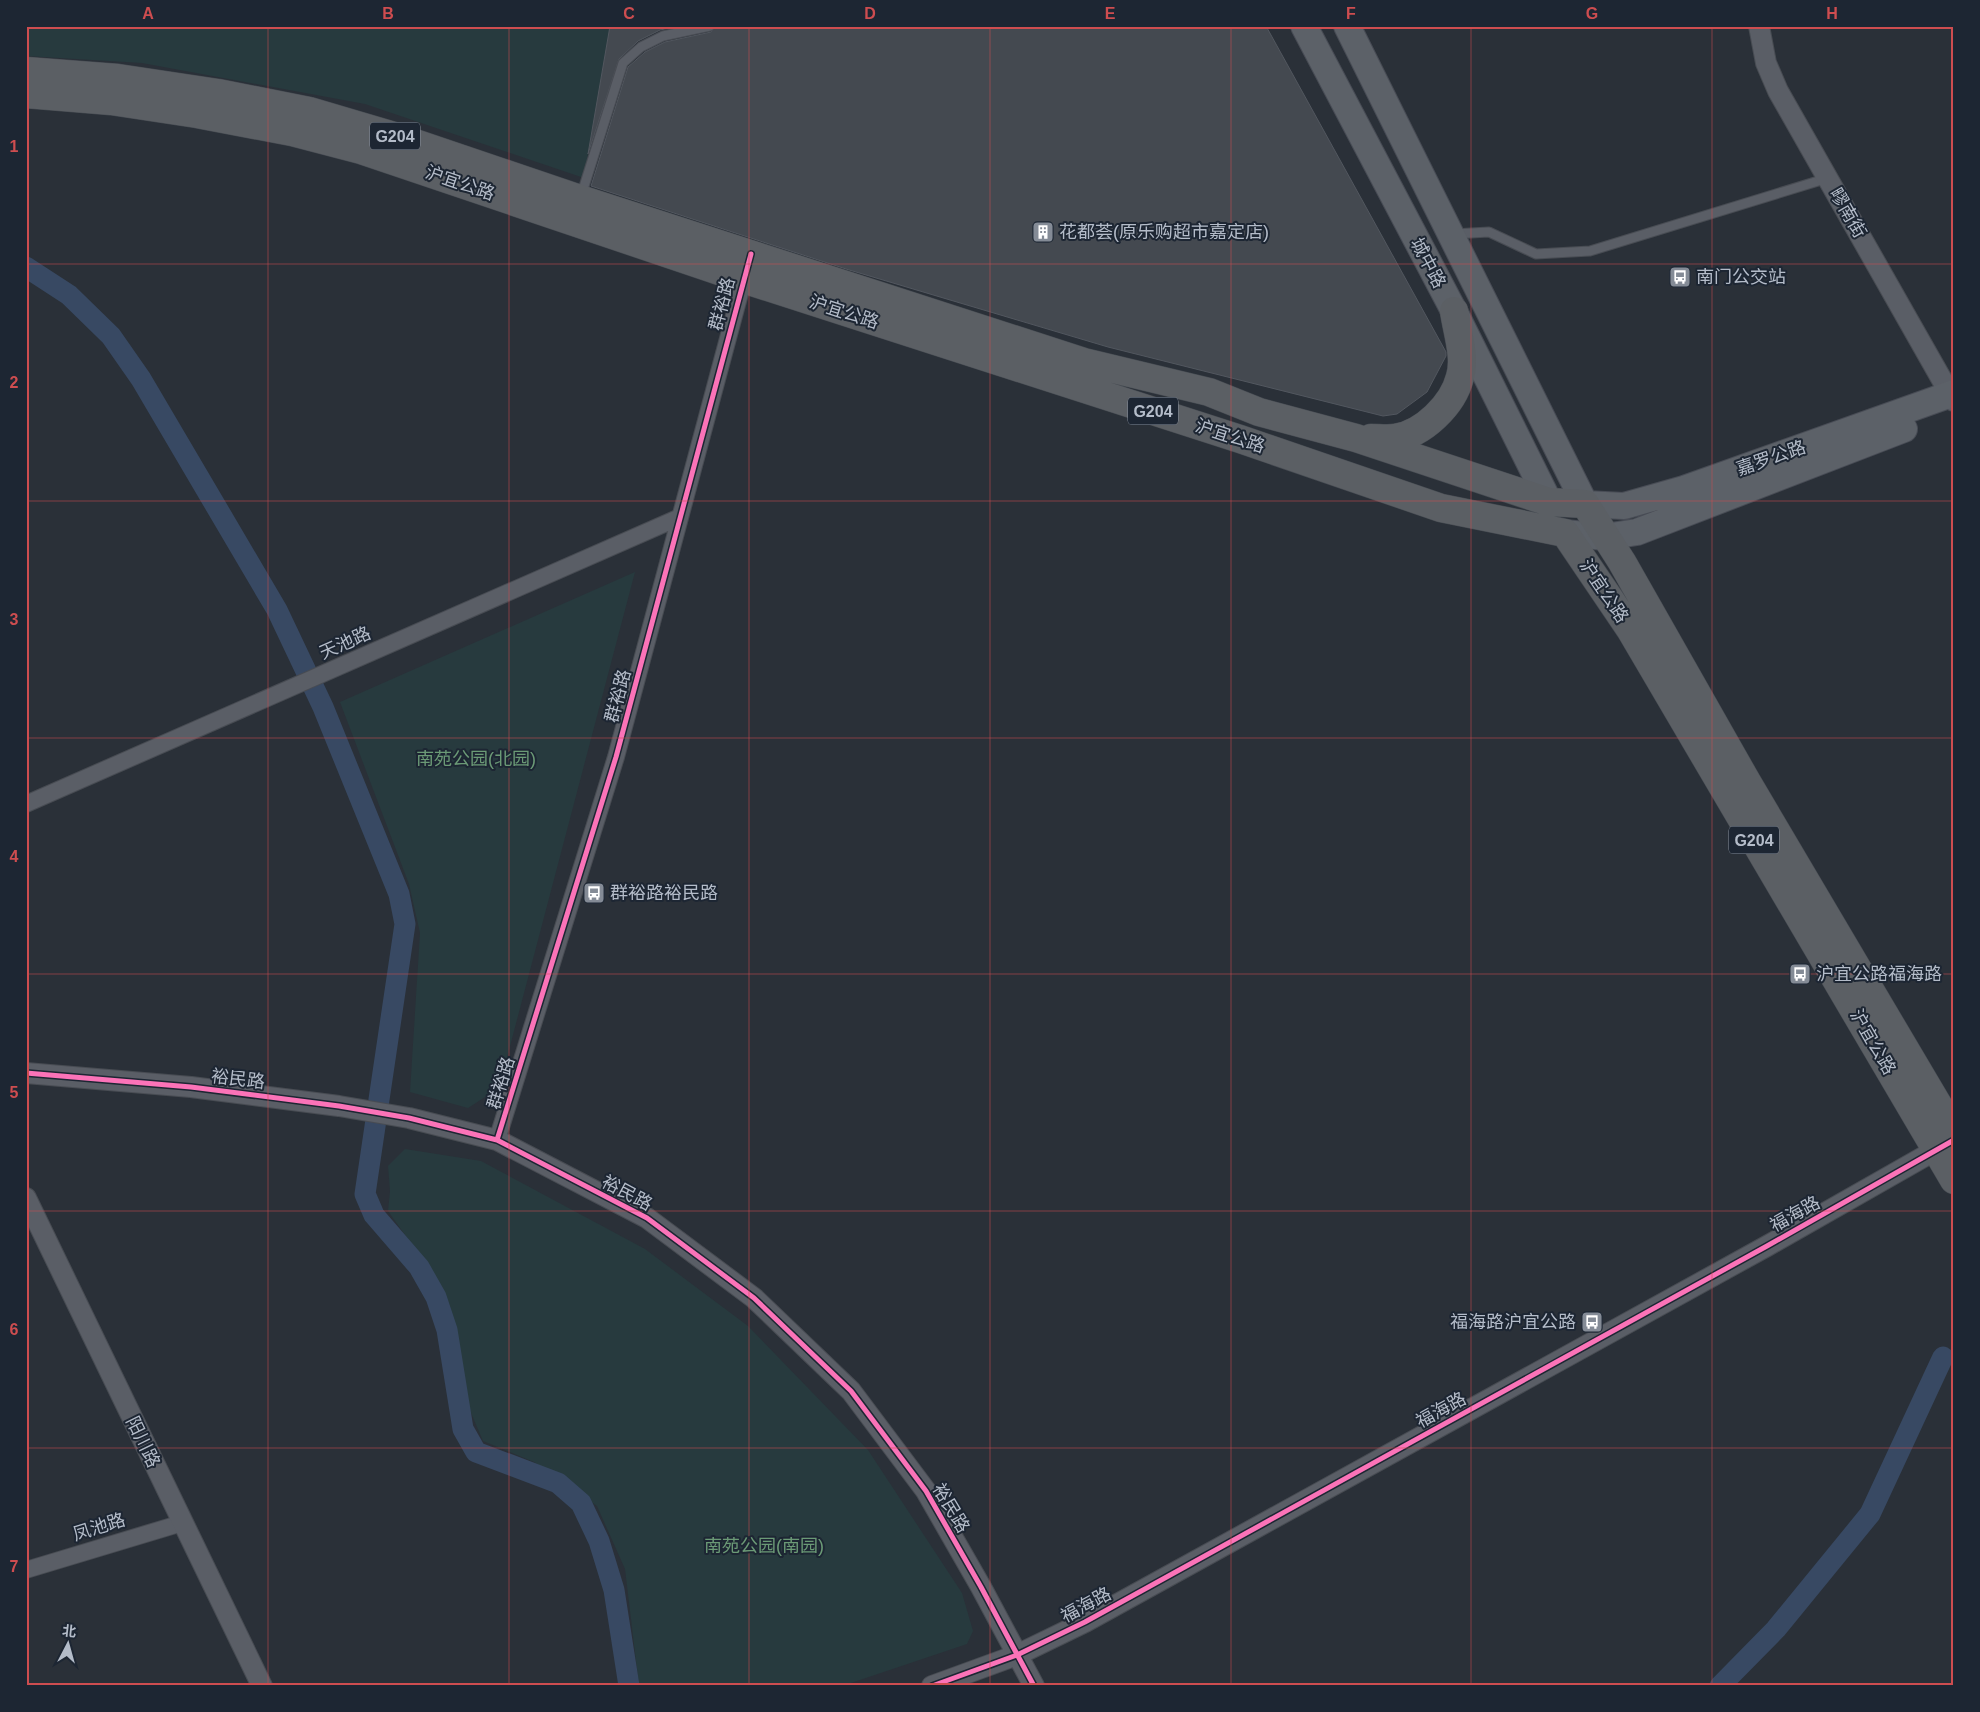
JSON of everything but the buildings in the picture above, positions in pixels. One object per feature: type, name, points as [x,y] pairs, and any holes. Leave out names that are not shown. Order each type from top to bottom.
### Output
[{"type":"highway","name":"沪宜公路","points":[[26,72],[118,78],[218,93],[309,111],[397,137],[580,199],[747,267],[1441,508],[1565,533],[1630,629],[1948,1141]]},
{"type":"highway","name":"沪宜公路","points":[[26,94],[111,101],[292,132],[362,150],[747,267],[1084,362],[1209,392],[1259,412],[1356,438],[1549,502],[1585,504],[1948,1141],[1954,1180]]},
{"type":"highway","points":[[1356,438],[1395,438],[1414,432],[1431,420],[1449,400],[1460,377],[1462,357],[1454,312]]},
{"type":"main road","name":"城中路","points":[[1304,26],[1454,312],[1549,502]]},
{"type":"main road","name":"城中路","points":[[1348,26],[1453,234],[1585,504]]},
{"type":"main road","name":"嘉罗公路","points":[[1585,504],[1624,506],[1684,489],[1953,400]]},
{"type":"main road","points":[[1565,533],[1605,537],[1637,532],[1953,400]]},
{"type":"street","name":"疁南街","points":[[1759,26],[1766,64],[1778,91],[1953,400]]},
{"type":"street","name":"群裕路","points":[[498,1140],[616,757],[747,267]]},
{"type":"street","name":"天池路","points":[[26,804],[680,517]]},
{"type":"street","name":"裕民路","points":[[26,1073],[191,1087],[339,1106],[409,1118],[498,1140],[647,1218],[754,1298],[851,1391],[926,1491],[1034,1686]]},
{"type":"street","name":"福海路","points":[[932,1686],[1018,1655],[1085,1622],[1948,1141]]},
{"type":"street","name":"阳川路","points":[[26,1198],[262,1686]]},
{"type":"street","name":"凤池路","points":[[26,1570],[182,1523]]},
{"type":"lane","points":[[580,199],[623,63],[640,47],[663,36],[710,26]]},
{"type":"lane","points":[[1453,234],[1489,232],[1536,254],[1590,251],[1828,178]]},
{"type":"green space","points":[[26,26],[610,26],[584,178],[365,104],[142,63],[26,56]]},
{"type":"green space","name":"南苑公园(北园)","points":[[635,572],[499,1088],[468,1108],[410,1092],[420,933],[409,884],[340,702]]},
{"type":"green space","name":"南苑公园(南园)","points":[[405,1149],[481,1161],[645,1249],[748,1326],[868,1450],[962,1593],[973,1631],[967,1644],[842,1686],[639,1686],[625,1569],[597,1506],[534,1462],[483,1441],[466,1401],[450,1306],[415,1249],[388,1211],[390,1191],[388,1166]]},
{"type":"waterway","points":[[26,267],[69,295],[111,336],[141,379],[277,610],[323,707],[399,894],[405,924],[365,1194],[374,1215],[419,1267],[436,1297],[447,1330],[463,1429],[476,1452],[558,1483],[581,1503],[599,1541],[614,1590],[629,1686]]},
{"type":"waterway","points":[[1720,1686],[1776,1629],[1870,1514],[1943,1357]]},
{"type":"cycle path","points":[[497,1140],[616,757],[751,254]]},
{"type":"cycle path","points":[[26,1073],[191,1087],[339,1106],[409,1118],[497,1140],[647,1218],[754,1298],[851,1391],[926,1491],[981,1587],[1034,1686]]},
{"type":"cycle path","points":[[932,1686],[1017,1655],[1085,1622],[1767,1246],[1954,1140]]},
{"type":"place","name":"花都荟(原乐购超市嘉定店)","points":[[1043,232]]},
{"type":"place","name":"南门公交站","points":[[1680,277]]},
{"type":"place","name":"群裕路裕民路","points":[[594,893]]},
{"type":"place","name":"沪宜公路福海路","points":[[1800,974]]},
{"type":"place","name":"福海路沪宜公路","points":[[1592,1322]]}]
